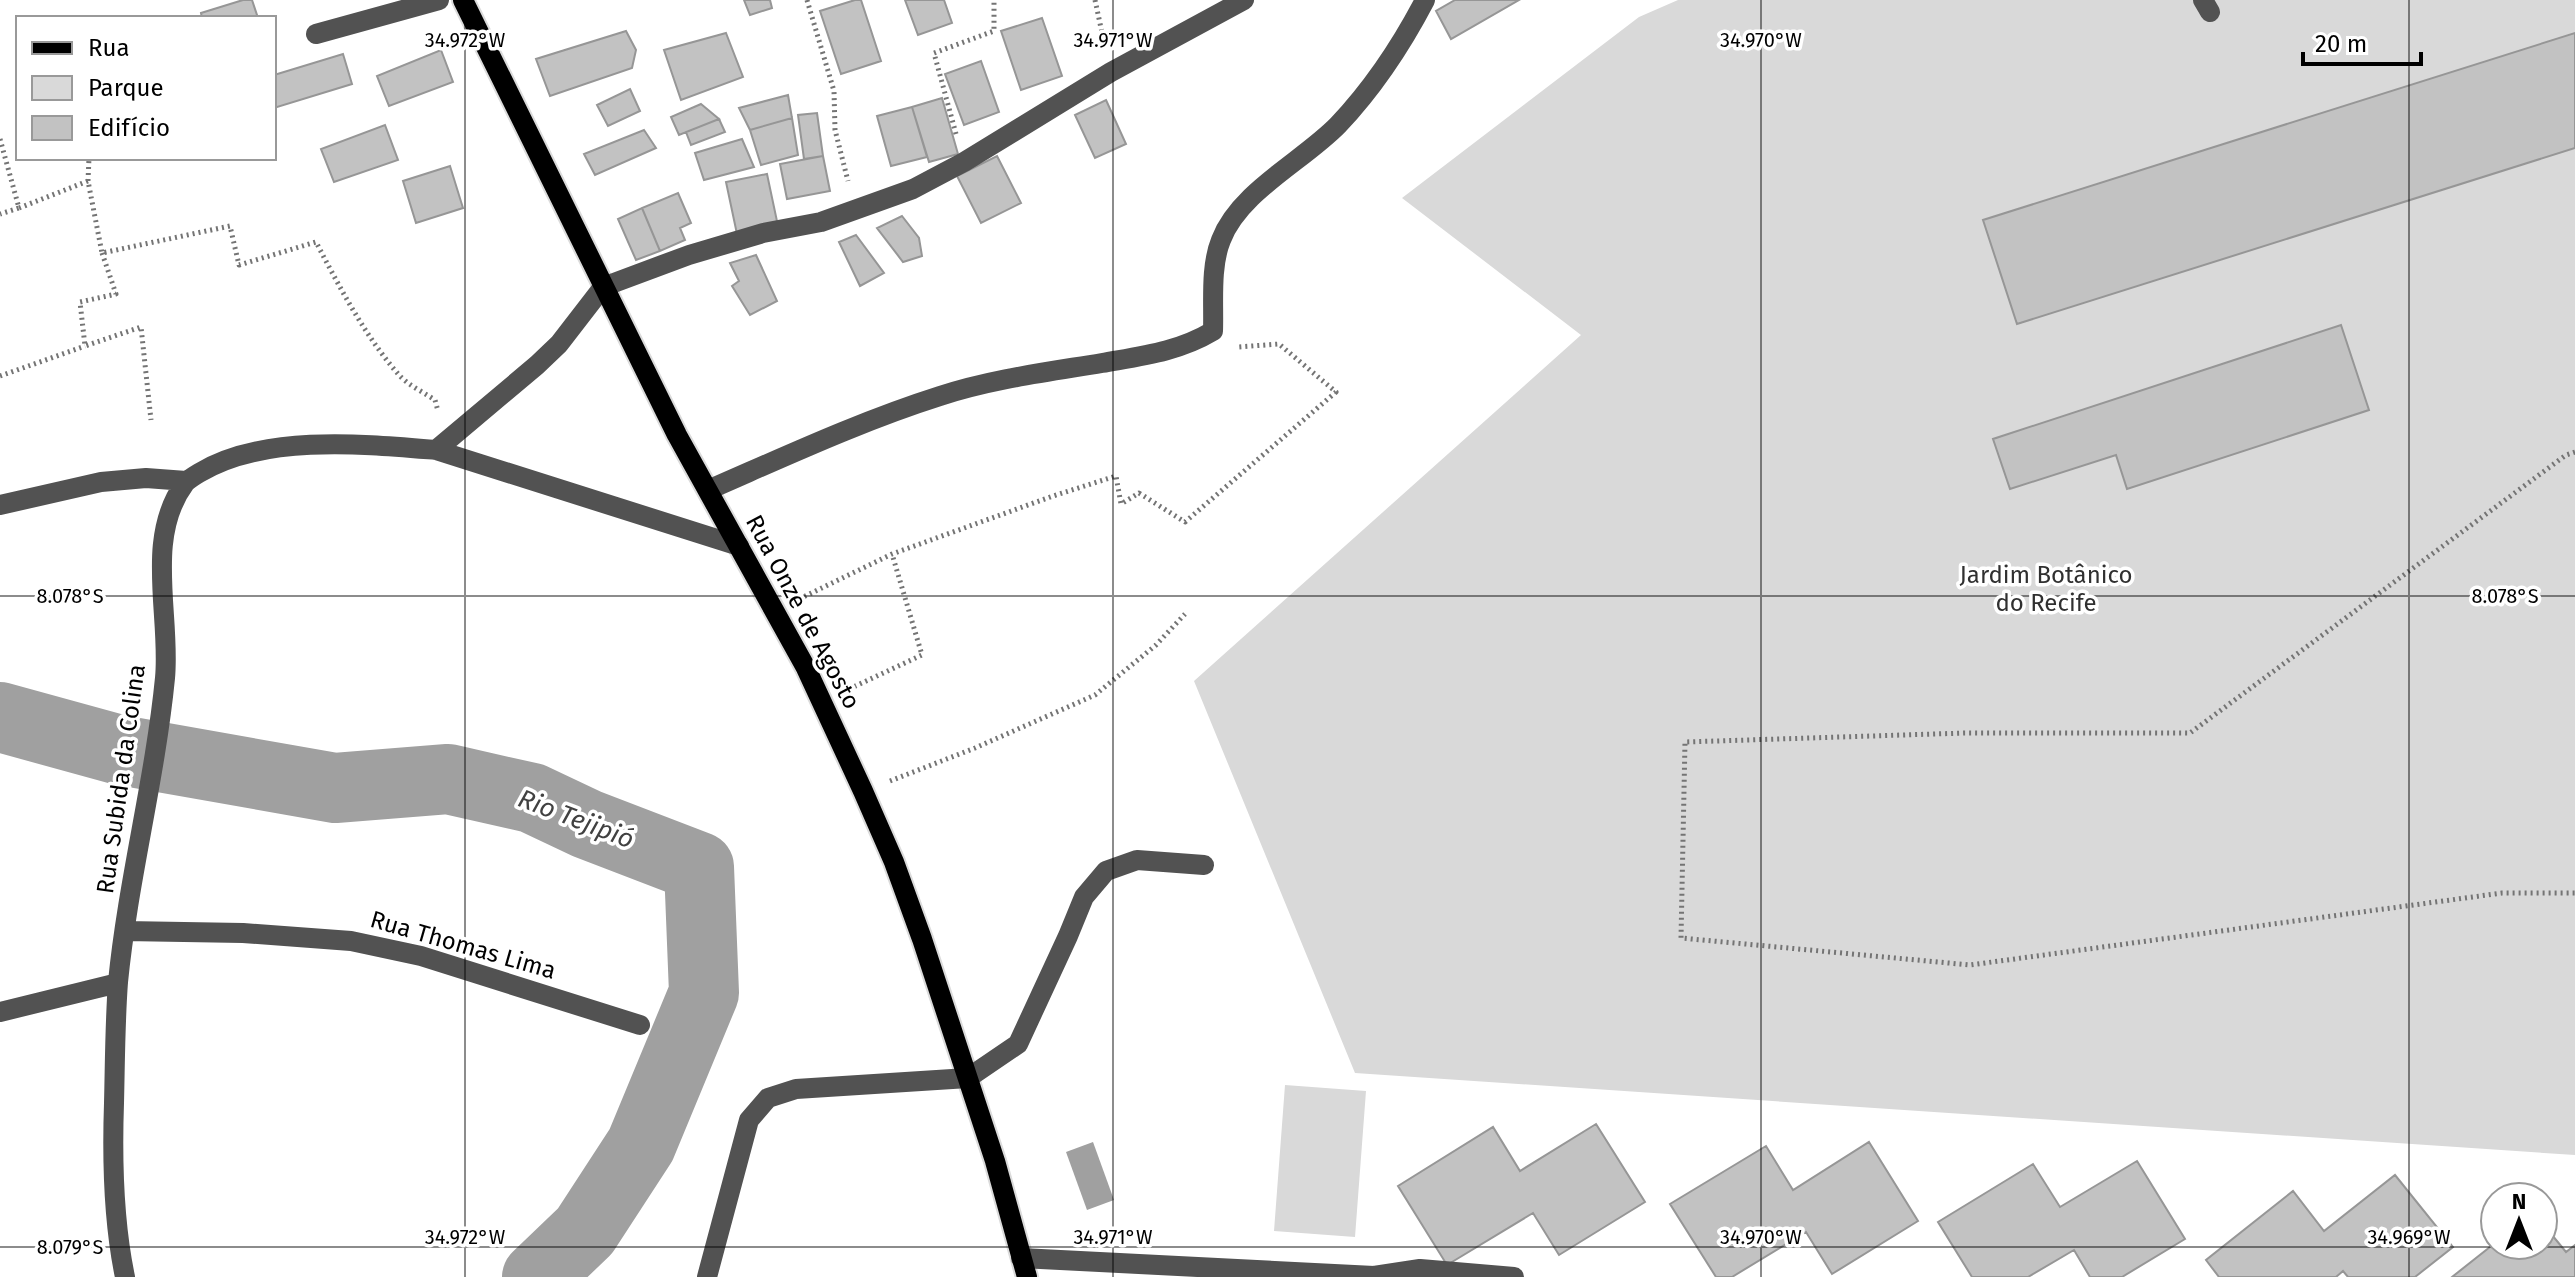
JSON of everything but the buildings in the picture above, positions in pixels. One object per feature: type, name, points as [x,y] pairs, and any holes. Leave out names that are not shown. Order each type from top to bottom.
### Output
[{"type":"main road","name":"Rua Onze de Agosto","points":[[463,0],[603,287],[708,490],[823,701],[863,791],[894,862],[922,939],[995,1161],[1022,1269]]},
{"type":"street","points":[[316,34],[439,0]]},
{"type":"street","points":[[440,445],[559,344],[603,287],[689,255],[763,233],[821,222],[913,189],[964,162],[1111,72],[1244,0]]},
{"type":"street","points":[[708,490],[815,444],[940,396],[997,381],[1158,353],[1190,345],[1213,331],[1216,262],[1220,242],[1230,221],[1248,201],[1336,127],[1373,85],[1405,40],[1425,0]]},
{"type":"street","points":[[0,505],[101,482],[146,478],[186,481],[218,462],[298,446],[440,445],[739,546]]},
{"type":"street","name":"Rua Subida da Colina","points":[[125,1277],[118,1247],[114,1180],[118,983],[165,676],[163,550],[170,510],[186,481]]},
{"type":"street","points":[[707,1277],[749,1120],[768,1098],[796,1089],[968,1078],[1018,1044],[1084,897],[1106,871],[1137,860],[1204,865]]},
{"type":"street","name":"Rua Thomas Lima","points":[[125,931],[243,933],[351,941],[421,956],[640,1025]]},
{"type":"street","points":[[0,1012],[118,983]]},
{"type":"street","points":[[1022,1269],[1374,1276],[1420,1269],[1514,1277]]},
{"type":"path","points":[[807,0],[834,91],[835,130],[855,211]]},
{"type":"path","points":[[964,162],[934,53],[994,31],[994,0]]},
{"type":"path","points":[[1095,0],[1111,72]]},
{"type":"path","points":[[0,139],[19,208]]},
{"type":"path","points":[[85,346],[80,302],[116,294],[102,253],[88,181],[89,160]]},
{"type":"path","points":[[0,214],[88,181]]},
{"type":"path","points":[[102,253],[230,226],[239,265],[316,242],[342,293],[401,377],[435,400],[440,445]]},
{"type":"path","points":[[0,376],[141,327],[151,420]]},
{"type":"path","points":[[773,611],[892,554],[1116,476],[1121,504],[1139,493],[1185,522],[1336,392],[1279,344],[1238,347],[1213,331]]},
{"type":"path","points":[[2575,452],[2566,455],[2190,733],[1965,733],[1685,742],[1681,938],[1970,965],[2502,893],[2575,893]]},
{"type":"path","points":[[823,701],[922,655],[892,554]]},
{"type":"path","points":[[863,791],[975,748],[1095,695],[1156,645],[1185,614]]},
{"type":"green space","name":"Jardim Botânico do Recife","points":[[1678,0],[2575,0],[2575,1155],[1355,1073],[1194,681],[1581,335],[1402,198],[1639,17]]},
{"type":"green space","points":[[1285,1085],[1366,1091],[1355,1237],[1274,1231]]},
{"type":"shaded area","points":[[1093,1142],[1114,1200],[1087,1210],[1066,1152]]},
{"type":"waterway","name":"Rio Tejipió","points":[[0,717],[120,750],[335,788],[448,779],[532,798],[587,824],[699,867],[704,993],[641,1145],[585,1231],[537,1277]]}]
